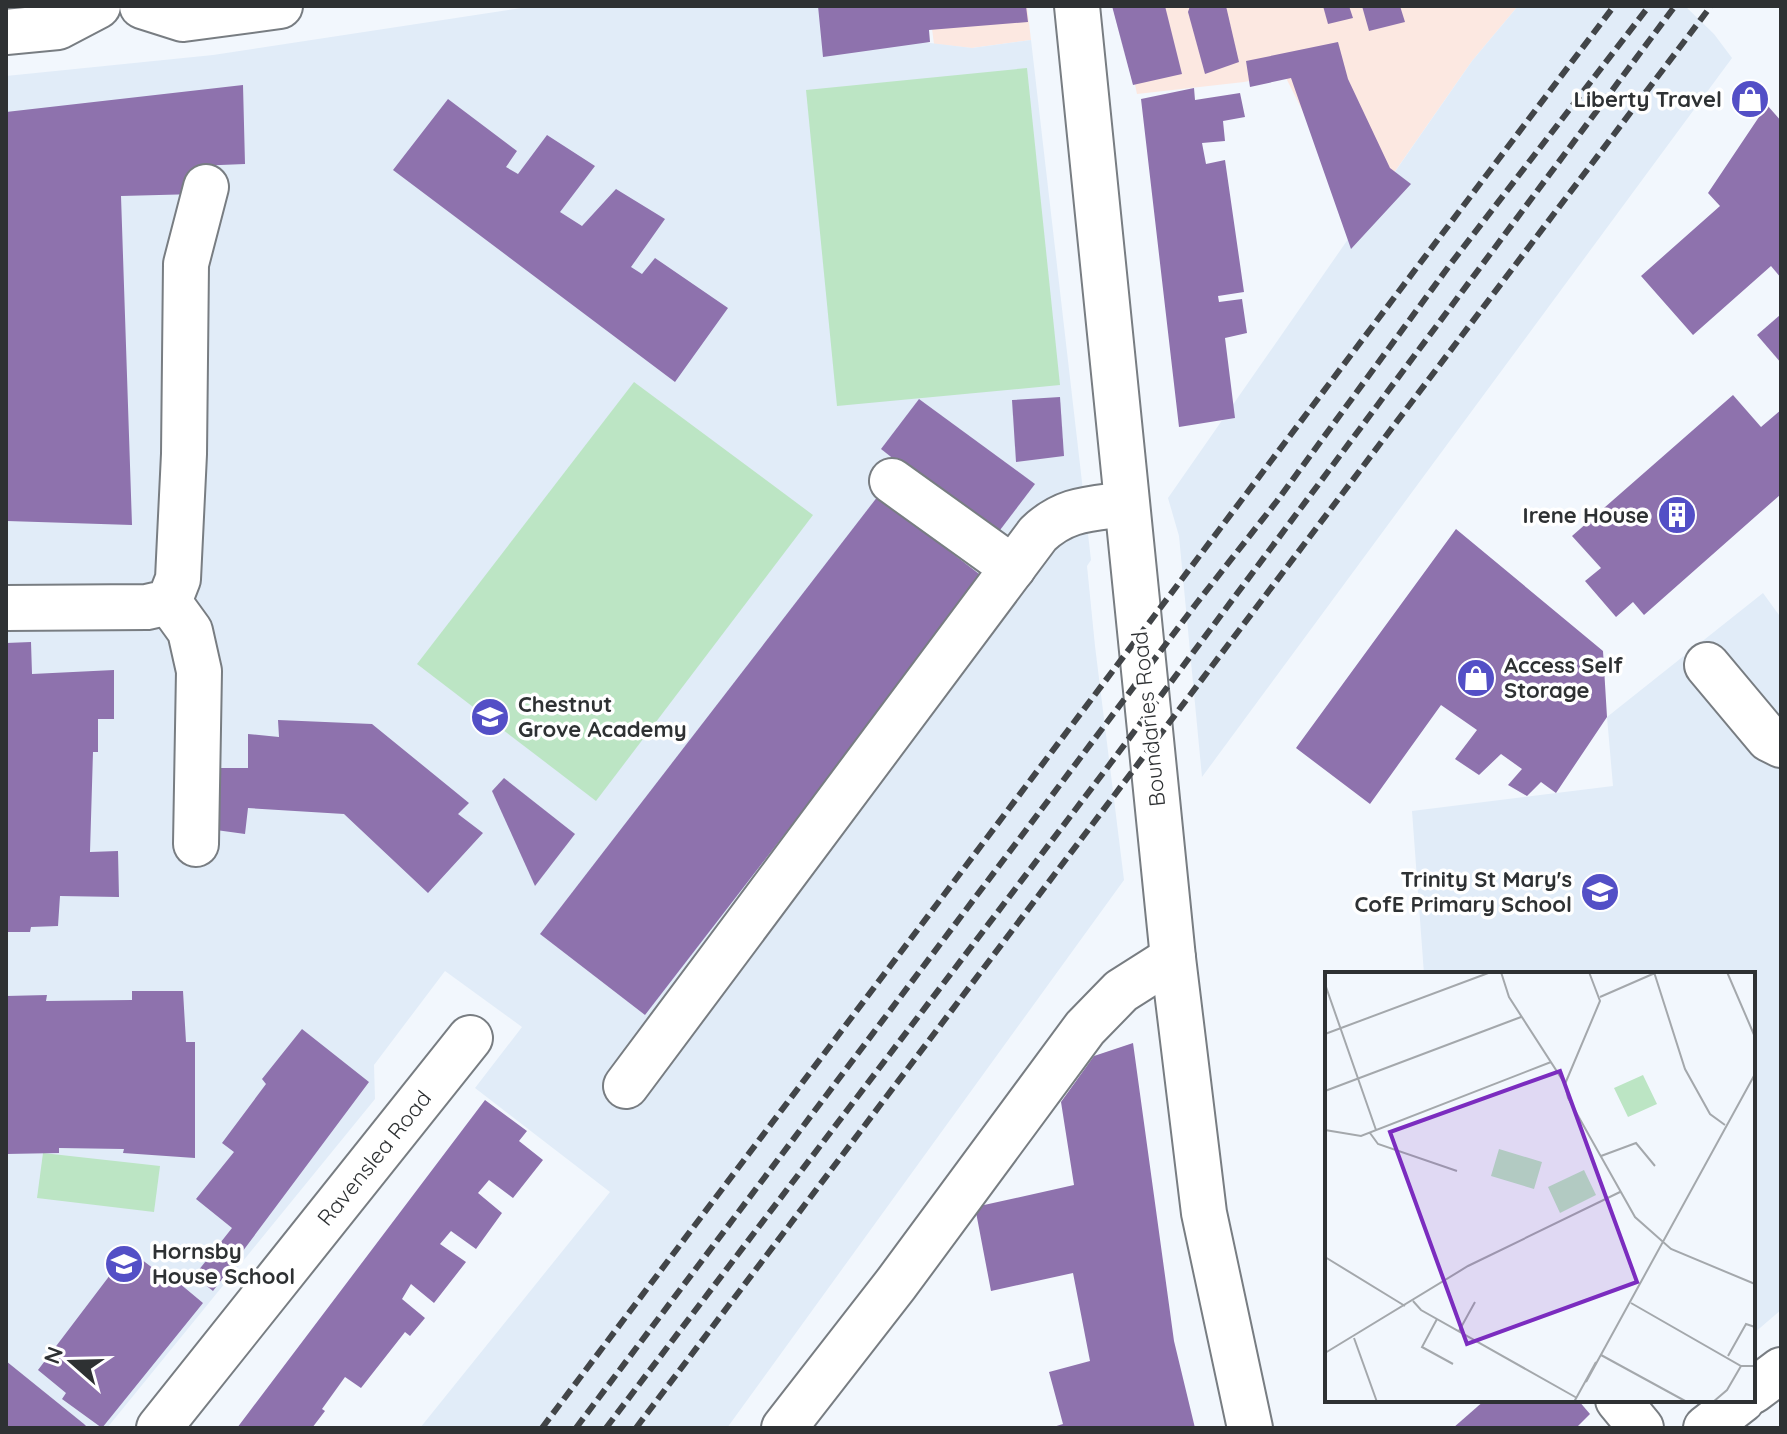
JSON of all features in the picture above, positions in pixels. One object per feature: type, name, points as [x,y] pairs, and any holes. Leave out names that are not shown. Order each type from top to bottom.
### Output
[{"type":"street","points":[[6,32],[58,27],[98,6]]},
{"type":"street","points":[[142,6],[183,19],[280,6]]},
{"type":"street","name":"Boundaries Road","points":[[1077,6],[1173,958],[1204,1213],[1250,1428]]},
{"type":"street","points":[[169,602],[178,579],[184,454],[186,264],[206,187]]},
{"type":"street","points":[[892,481],[1013,568]]},
{"type":"street","points":[[626,1086],[1038,534],[1054,519],[1071,512],[1126,504]]},
{"type":"street","points":[[6,608],[147,607],[169,602]]},
{"type":"street","points":[[169,602],[190,631],[199,671],[196,844]]},
{"type":"street","points":[[1707,665],[1769,739],[1781,745]]},
{"type":"street","points":[[784,1428],[896,1284],[1085,1028],[1121,991],[1173,958]]},
{"type":"street","name":"Ravenslea Road","points":[[159,1428],[470,1038]]},
{"type":"street","points":[[1755,1390],[1781,1370]]},
{"type":"street","points":[[1620,1402],[1641,1428]]},
{"type":"street","points":[[1706,1428],[1739,1402]]},
{"type":"shaded area","name":"Chestnut Grove Academy","points":[[535,6],[820,6],[897,39],[972,48],[1031,40],[1091,560],[1087,566],[1095,646],[1124,880],[727,1428],[420,1428],[610,1192],[475,1088],[522,1027],[445,971],[374,1065],[375,1099],[107,1428],[6,1428],[6,76],[213,55]]},
{"type":"shaded area","points":[[929,6],[1027,6],[1031,40],[972,48],[934,44]]},
{"type":"shaded area","points":[[1118,6],[1518,6],[1472,61],[1359,223],[1284,74],[1244,82],[1137,94]]},
{"type":"shaded area","points":[[1518,6],[1685,6],[1714,34],[1732,58],[1202,777],[1179,536],[1168,498],[1472,61]]},
{"type":"shaded area","name":"Trinity St Mary's CofE Primary School","points":[[1763,593],[1779,615],[1781,1310],[1755,1332],[1755,972],[1424,972],[1412,811],[1613,786],[1607,717]]},
{"type":"green space","points":[[1027,68],[1060,385],[837,406],[806,90]]},
{"type":"green space","points":[[634,382],[813,515],[596,801],[417,664]]},
{"type":"green space","points":[[43,1153],[160,1166],[154,1212],[37,1198]]},
{"type":"building","points":[[818,6],[1026,6],[1028,22],[929,30],[930,42],[823,57]]},
{"type":"building","points":[[1112,6],[1165,6],[1182,74],[1133,85]]},
{"type":"building","points":[[1190,6],[1226,6],[1239,62],[1205,74],[1188,12]]},
{"type":"building","points":[[1323,6],[1349,6],[1353,18],[1328,24]]},
{"type":"building","points":[[1362,6],[1400,6],[1405,22],[1369,31]]},
{"type":"building","points":[[1338,42],[1348,79],[1390,168],[1411,184],[1351,249],[1291,78],[1250,87],[1246,61]]},
{"type":"building","points":[[243,85],[245,164],[196,166],[197,194],[121,196],[132,525],[7,521],[6,112]]},
{"type":"building","points":[[1194,88],[1195,100],[1240,93],[1245,117],[1223,121],[1225,141],[1202,143],[1206,164],[1225,160],[1244,292],[1218,296],[1219,302],[1242,299],[1247,333],[1225,338],[1235,418],[1179,427],[1141,99]]},
{"type":"building","points":[[448,99],[517,151],[506,167],[518,174],[547,135],[595,166],[560,212],[582,226],[616,189],[665,219],[631,267],[642,274],[655,258],[728,308],[675,382],[393,170]]},
{"type":"building","points":[[1767,105],[1781,121],[1781,278],[1771,266],[1693,335],[1641,276],[1720,206],[1708,193]]},
{"type":"building","points":[[1781,314],[1781,363],[1757,335]]},
{"type":"building","name":"Irene House","points":[[1733,395],[1761,427],[1781,410],[1781,494],[1644,615],[1633,602],[1616,617],[1585,581],[1601,568],[1572,536]]},
{"type":"building","points":[[1060,397],[1064,456],[1016,462],[1012,400]]},
{"type":"building","points":[[919,399],[1035,484],[994,538],[881,449]]},
{"type":"building","points":[[878,496],[983,577],[645,1015],[540,934]]},
{"type":"building","name":"Access Self Storage","points":[[1456,529],[1603,651],[1607,717],[1556,793],[1541,782],[1527,796],[1508,785],[1522,769],[1501,754],[1479,775],[1455,759],[1477,730],[1441,705],[1370,804],[1296,748]]},
{"type":"building","points":[[31,642],[32,674],[114,670],[114,719],[98,719],[98,752],[93,752],[90,852],[118,851],[119,897],[60,896],[58,926],[31,927],[30,932],[6,932],[6,643]]},
{"type":"building","points":[[278,720],[372,724],[469,803],[458,814],[483,833],[428,893],[344,814],[248,808],[245,834],[216,830],[218,768],[248,768],[248,734],[279,737]]},
{"type":"building","points":[[504,778],[575,834],[535,886],[492,791]]},
{"type":"building","points":[[132,991],[183,991],[186,1042],[195,1042],[195,1158],[123,1153],[124,1149],[59,1148],[59,1153],[6,1154],[6,996],[47,995],[46,1001],[132,1000]]},
{"type":"building","points":[[302,1029],[369,1082],[213,1291],[194,1276],[232,1228],[196,1199],[234,1152],[222,1143],[266,1084],[262,1079]]},
{"type":"building","points":[[1133,1043],[1174,1341],[1195,1428],[1050,1428],[1063,1424],[1049,1372],[1090,1361],[1073,1273],[991,1291],[975,1207],[1074,1185],[1061,1102],[1094,1056]]},
{"type":"building","points":[[485,1100],[527,1131],[519,1141],[543,1160],[513,1198],[489,1180],[478,1193],[502,1213],[476,1249],[451,1231],[440,1244],[466,1262],[434,1303],[411,1284],[402,1299],[425,1318],[410,1336],[405,1332],[361,1388],[345,1377],[312,1428],[237,1428]]},
{"type":"building","points":[[129,1250],[158,1272],[161,1268],[203,1303],[102,1428],[62,1399],[66,1393],[38,1370]]},
{"type":"building","points":[[6,1361],[84,1424],[88,1428],[6,1428]]},
{"type":"building","points":[[1483,1402],[1580,1402],[1590,1414],[1576,1428],[1453,1428]]},
{"type":"railway","points":[[542,1428],[1614,6]]},
{"type":"railway","points":[[576,1428],[1196,604],[1277,501],[1449,266],[1649,6]]},
{"type":"railway","points":[[606,1428],[1110,764],[1675,6]]},
{"type":"railway","points":[[636,1428],[1711,6]]},
{"type":"place","name":"Liberty Travel","points":[[1750,99]]},
{"type":"place","name":"Irene House","points":[[1677,515]]},
{"type":"place","name":"Access Self Storage","points":[[1476,678]]},
{"type":"place","name":"Chestnut Grove Academy","points":[[490,717]]},
{"type":"place","name":"Trinity St Mary's CofE Primary School","points":[[1600,892]]},
{"type":"place","name":"Hornsby House School","points":[[124,1264]]}]
